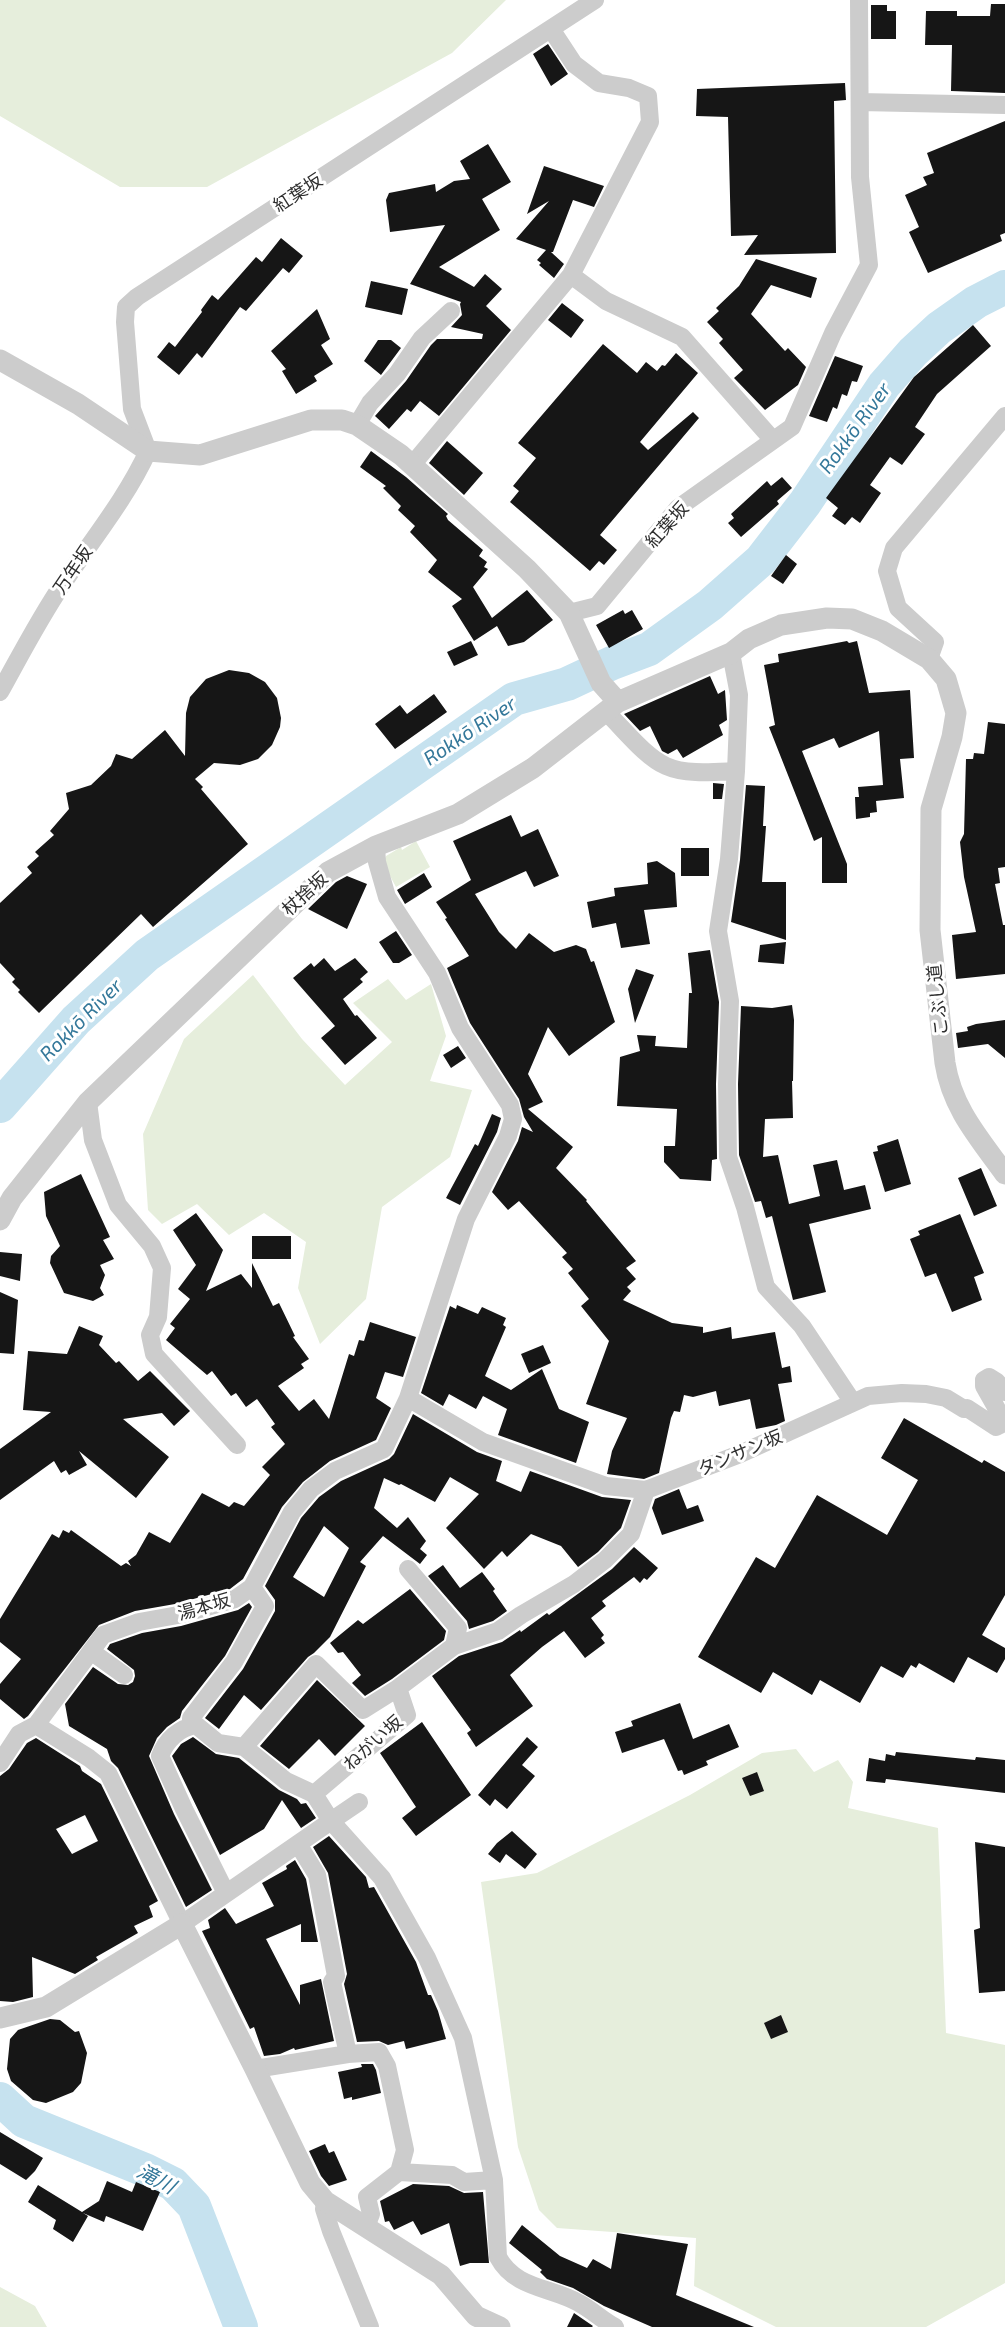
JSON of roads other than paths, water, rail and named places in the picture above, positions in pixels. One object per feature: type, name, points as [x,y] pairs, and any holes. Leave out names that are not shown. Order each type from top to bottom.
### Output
[{"type":"street","name":"紅葉坂","points":[[148,451],[132,409],[125,322],[126,307],[137,297],[595,0]]},
{"type":"street","name":"紅葉坂","points":[[569,613],[597,606],[678,508],[772,439],[792,427],[833,333],[869,265],[860,177],[859,0]]},
{"type":"street","points":[[412,465],[571,275],[650,122],[648,96],[629,88],[599,83],[574,64],[551,29]]},
{"type":"street","points":[[860,102],[1005,105]]},
{"type":"street","points":[[571,275],[606,301],[682,337],[772,439]]},
{"type":"street","points":[[357,425],[370,403],[397,374],[422,338],[451,311]]},
{"type":"street","points":[[0,360],[78,404],[148,451],[200,455],[311,420],[327,418],[357,425],[412,465],[527,569],[569,613],[612,707],[630,738],[665,766],[688,771],[736,771]]},
{"type":"street","points":[[928,659],[935,642],[898,608],[886,571],[894,548],[1005,416]]},
{"type":"street","name":"万年坂","points":[[0,692],[61,586],[124,492],[135,480],[148,451]]},
{"type":"street","name":"杖捨坂","points":[[0,1220],[12,1198],[88,1102],[328,872],[376,846],[458,814],[533,768],[612,707],[731,653],[749,639],[781,626],[827,618],[852,619],[882,631],[928,659]]},
{"type":"street","points":[[731,653],[739,695],[736,771],[729,859],[718,931],[730,1001],[728,1157],[745,1207],[766,1287],[802,1326],[852,1401]]},
{"type":"street","name":"こぶし道","points":[[928,659],[946,679],[956,713],[952,737],[932,809],[930,930],[949,1085],[962,1115],[1005,1174]]},
{"type":"street","name":"湯本坂","points":[[0,1763],[19,1734],[36,1725],[103,1635],[139,1622],[178,1615],[235,1599],[252,1587],[292,1512],[311,1489],[335,1471],[384,1449],[408,1398],[466,1219],[500,1153],[513,1119],[510,1106],[460,1028],[436,973],[387,897],[377,862],[376,846]]},
{"type":"street","points":[[88,1102],[93,1140],[118,1205],[152,1246],[162,1268],[158,1317],[150,1335],[154,1354],[237,1445]]},
{"type":"street","name":"タンサン坂","points":[[408,1398],[483,1442],[606,1486],[646,1490],[740,1454],[852,1401],[880,1393],[920,1394],[946,1398],[964,1409],[968,1408],[996,1427],[1000,1425],[997,1409],[984,1386],[984,1380],[989,1377],[998,1382],[1005,1392]]},
{"type":"street","name":"ねがい坂","points":[[314,1794],[407,1715],[398,1688],[453,1646],[498,1631],[520,1615],[574,1584],[605,1560],[631,1534],[646,1490]]},
{"type":"street","points":[[408,1569],[458,1628],[453,1646]]},
{"type":"street","points":[[191,1726],[191,1718],[234,1662],[265,1606],[252,1587]]},
{"type":"street","points":[[92,1652],[124,1675]]},
{"type":"street","points":[[244,1747],[316,1664],[363,1710],[398,1688]]},
{"type":"street","points":[[36,1725],[89,1758],[108,1773],[310,2183],[325,2201],[441,2275],[476,2316],[500,2327]]},
{"type":"street","points":[[226,1893],[160,1756],[164,1746],[184,1727],[196,1725],[218,1743],[244,1747],[286,1781],[314,1794],[331,1821],[382,1878],[427,1958],[463,2038],[494,2180],[498,2257],[504,2268],[525,2283],[579,2303],[615,2327]]},
{"type":"street","points":[[0,2018],[46,2007],[182,1924],[359,1802]]},
{"type":"street","points":[[298,1844],[317,1875],[336,1976],[332,1982],[348,2054]]},
{"type":"street","points":[[255,2068],[348,2054],[379,2052],[387,2066],[405,2150],[399,2172],[367,2197],[371,2214],[366,2227]]},
{"type":"street","points":[[399,2172],[452,2175],[464,2182],[494,2180]]},
{"type":"street","points":[[325,2201],[324,2209],[370,2327]]},
{"type":"waterway","name":"Rokkō River","points":[[0,1106],[76,1020],[147,955],[514,699],[567,684],[649,649],[710,605],[761,560],[805,503],[884,385],[913,352],[939,328],[976,302],[1005,287]]},
{"type":"waterway","name":"滝川","points":[[0,2099],[24,2121],[145,2170],[173,2184],[194,2206],[241,2327]]}]
